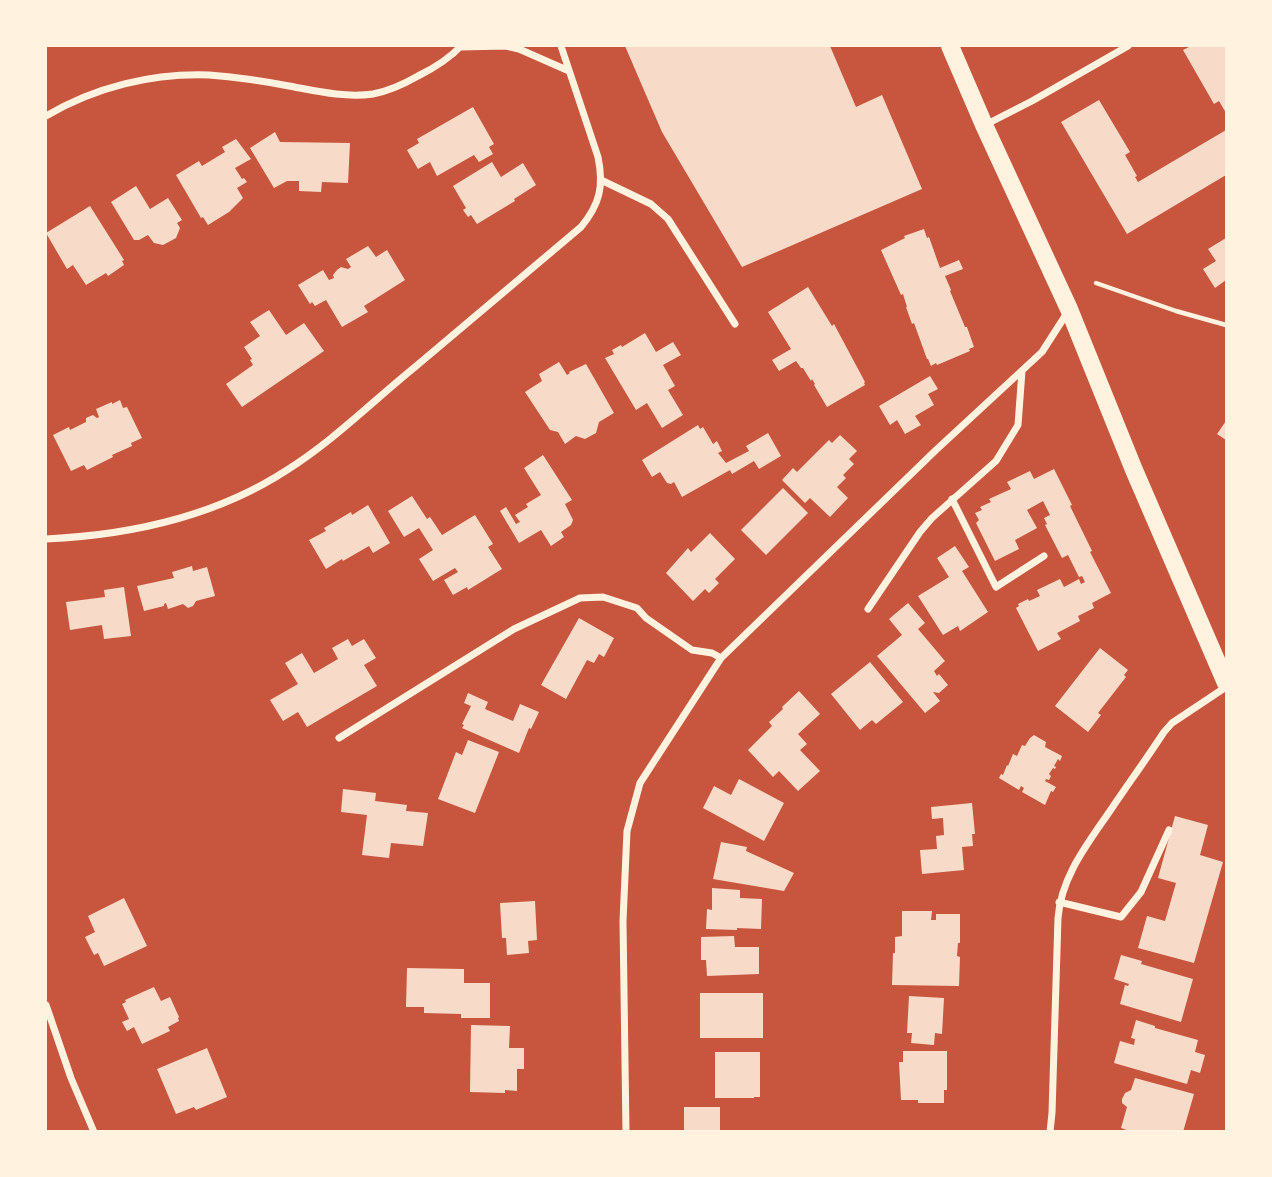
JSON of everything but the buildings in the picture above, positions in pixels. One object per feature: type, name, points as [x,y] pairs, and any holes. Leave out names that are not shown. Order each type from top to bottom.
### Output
[{"type":"main road","points":[[950,46],[1069,309],[1134,470],[1227,685]]},
{"type":"street","points":[[46,116],[103,90],[166,76],[210,75],[324,92],[373,94],[401,85],[430,70],[460,46],[506,46],[569,71]]},
{"type":"street","points":[[46,539],[113,533],[177,520],[239,497],[288,470],[346,425],[581,227],[600,195],[601,180],[598,157],[561,46]]},
{"type":"street","points":[[984,125],[1032,102],[1128,46]]},
{"type":"street","points":[[601,180],[651,204],[668,219],[735,324]]},
{"type":"street","points":[[626,1132],[623,921],[627,831],[640,783],[721,658],[936,450],[1042,352],[1069,309]]},
{"type":"street","points":[[868,609],[932,518],[996,461],[1018,425],[1022,370]]},
{"type":"street","points":[[952,499],[996,587],[1044,556]]},
{"type":"street","points":[[339,738],[514,629],[580,598],[603,597],[637,608],[646,618],[692,650],[712,653],[721,658]]},
{"type":"street","points":[[1050,1132],[1059,902],[1068,878],[1085,848],[1164,732],[1172,723],[1227,685]]},
{"type":"street","points":[[1059,902],[1121,917],[1141,892],[1169,830]]},
{"type":"street","points":[[46,1005],[71,1078],[94,1132]]},
{"type":"path","points":[[1096,283],[1176,312],[1227,325]]}]
